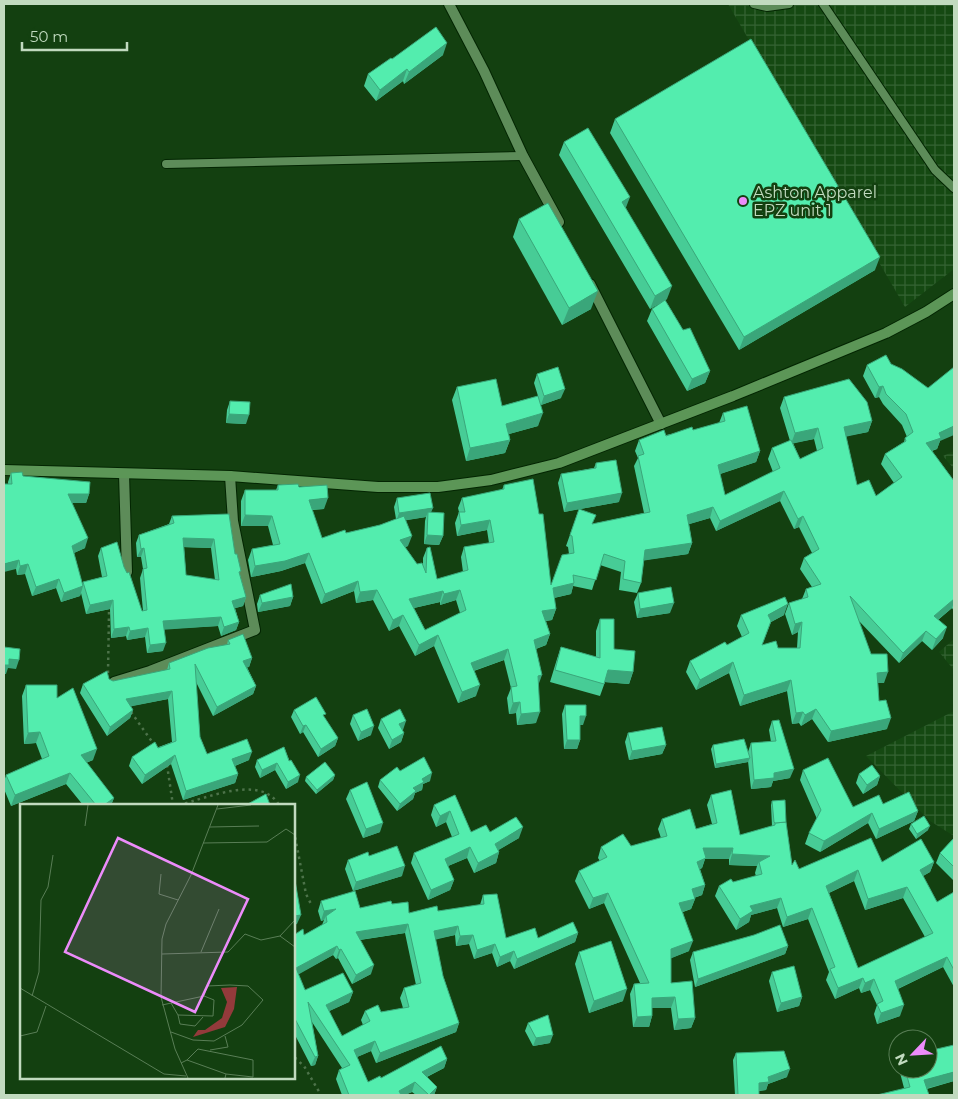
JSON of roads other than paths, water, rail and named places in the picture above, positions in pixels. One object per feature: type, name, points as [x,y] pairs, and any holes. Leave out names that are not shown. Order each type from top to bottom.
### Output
[{"type":"main road","points":[[4,470],[230,476],[378,486],[438,487],[491,480],[559,462],[661,424],[886,333],[926,312],[954,294]]},
{"type":"street","points":[[449,4],[484,71],[523,156],[562,229]]},
{"type":"street","points":[[584,273],[661,424]]},
{"type":"street","points":[[124,474],[127,572]]},
{"type":"street","points":[[112,683],[255,630],[233,521],[230,476]]},
{"type":"lane","points":[[754,4],[767,7],[789,4]]},
{"type":"lane","points":[[823,4],[935,170],[954,188]]},
{"type":"lane","points":[[166,164],[523,156]]},
{"type":"place","name":"Ashton Apparel EPZ unit 1","points":[[743,201]]}]
